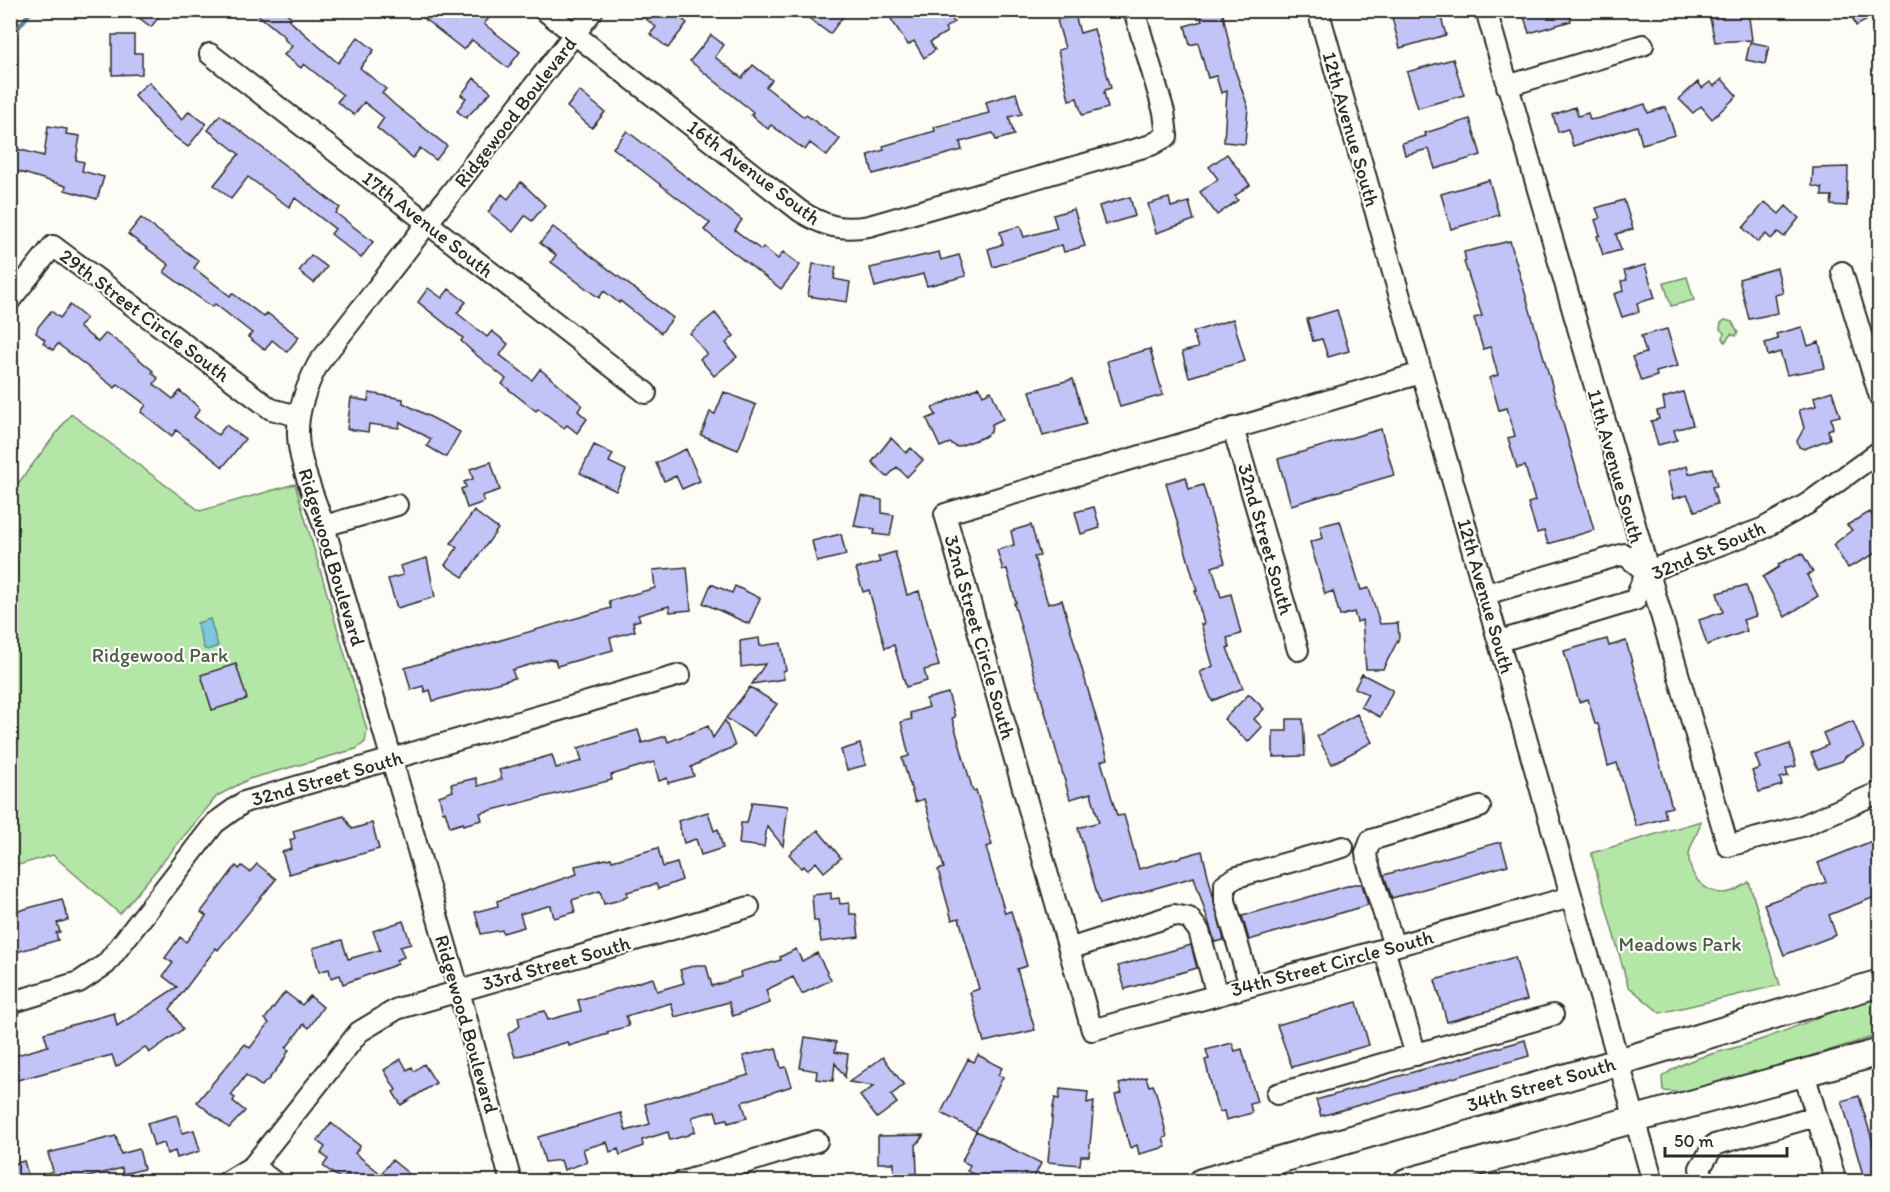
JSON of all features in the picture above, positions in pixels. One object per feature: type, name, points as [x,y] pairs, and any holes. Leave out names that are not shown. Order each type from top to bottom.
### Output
[{"type":"main road","name":"34th Street South","points":[[1202,1182],[1618,1062],[1880,983]]},
{"type":"main road","points":[[1406,1182],[1880,1052]]},
{"type":"street","name":"16th Avenue South","points":[[544,10],[800,211],[823,225],[848,230],[869,226],[1151,145],[1167,136],[1164,112],[1134,10]]},
{"type":"street","name":"Ridgewood Boulevard","points":[[511,1182],[392,759],[324,526],[300,453],[297,416],[306,388],[318,364],[593,10]]},
{"type":"street","name":"12th Avenue South","points":[[1318,10],[1653,1182]]},
{"type":"street","name":"11th Avenue South","points":[[1486,10],[1646,572],[1728,846],[1802,826],[1880,792]]},
{"type":"street","points":[[1508,86],[1643,45]]},
{"type":"street","name":"17th Avenue South","points":[[210,54],[646,393]]},
{"type":"street","name":"29th Street Circle South","points":[[10,300],[53,246],[270,409],[297,416]]},
{"type":"street","points":[[1842,272],[1880,397]]},
{"type":"street","name":"32nd Street Circle South","points":[[1092,1030],[945,514],[1421,373]]},
{"type":"street","name":"32nd Street South","points":[[1233,428],[1298,650]]},
{"type":"street","name":"32nd St South","points":[[1500,641],[1635,600],[1646,572],[1762,529],[1807,504],[1880,451]]},
{"type":"street","points":[[324,526],[397,505]]},
{"type":"street","points":[[1486,594],[1624,554],[1646,572]]},
{"type":"street","name":"32nd Street South","points":[[10,1003],[79,982],[106,964],[215,823],[227,812],[244,802],[680,675]]},
{"type":"street","points":[[1416,1054],[1366,853],[1371,840],[1480,807]]},
{"type":"street","points":[[1250,986],[1225,901],[1225,884],[1237,877],[1343,847]]},
{"type":"street","name":"34th Street Circle South","points":[[1092,1030],[1571,897]]},
{"type":"street","name":"33rd Street South","points":[[227,1182],[254,1166],[359,1032],[397,1009],[749,907]]},
{"type":"street","points":[[1069,949],[1174,915],[1189,918],[1199,931],[1217,995]]},
{"type":"street","points":[[1277,1094],[1553,1015]]},
{"type":"street","points":[[1804,1073],[1836,1182]]},
{"type":"street","points":[[1704,1182],[1700,1168],[1714,1145],[1816,1116]]},
{"type":"street","points":[[682,1182],[818,1141]]},
{"type":"street","points":[[254,1166],[274,1182]]},
{"type":"green space","points":[[1687,277],[1694,300],[1671,306],[1664,283]]},
{"type":"green space","points":[[1725,320],[1732,322],[1738,332],[1736,336],[1731,334],[1725,342],[1724,333],[1720,329],[1721,323]]},
{"type":"green space","name":"Ridgewood Park","points":[[71,414],[200,511],[295,484],[367,730],[365,742],[356,749],[249,779],[217,796],[120,914],[53,855],[11,867],[10,494]]},
{"type":"green space","name":"Meadows Park","points":[[1701,821],[1689,852],[1692,872],[1702,885],[1717,892],[1733,891],[1749,882],[1780,985],[1660,1013],[1628,986],[1591,853]]},
{"type":"green space","points":[[1879,993],[1879,1035],[1691,1093],[1663,1091],[1662,1077],[1684,1064],[1775,1035]]},
{"type":"water","points":[[210,619],[218,646],[207,650],[204,648],[197,623]]},
{"type":"building","points":[[129,10],[164,10],[151,27]]},
{"type":"building","points":[[252,10],[283,10],[291,17],[289,20],[338,63],[358,37],[374,50],[360,68],[386,89],[382,93],[395,105],[447,146],[436,160],[420,148],[413,158],[377,128],[384,118],[364,102],[354,115],[337,102],[343,95],[304,64],[301,68],[284,55],[292,46],[284,39],[285,37]]},
{"type":"building","points":[[413,10],[480,10],[489,18],[484,24],[520,52],[508,68],[472,40],[464,50]]},
{"type":"building","points":[[635,10],[671,10],[687,23],[668,48],[650,34],[656,27]]},
{"type":"building","points":[[798,10],[848,10],[830,34]]},
{"type":"building","points":[[904,10],[909,10],[914,18],[926,10],[946,10],[954,22],[945,28],[947,32],[930,42],[935,50],[924,58],[914,41],[908,45],[891,19]]},
{"type":"building","points":[[1199,10],[1222,10],[1235,70],[1248,107],[1245,144],[1224,142],[1227,91],[1221,93],[1216,76],[1208,78],[1198,43],[1190,45],[1185,26],[1202,21]]},
{"type":"building","points":[[1390,10],[1439,10],[1446,35],[1400,48]]},
{"type":"building","points":[[1522,10],[1568,10],[1571,21],[1529,33]]},
{"type":"building","points":[[1718,10],[1748,10],[1752,40],[1715,42],[1710,18],[1718,17]]},
{"type":"building","points":[[1853,10],[1880,10],[1880,13],[1856,26],[1852,17]]},
{"type":"building","points":[[1075,15],[1080,33],[1094,29],[1111,88],[1105,90],[1104,93],[1108,108],[1082,115],[1077,98],[1069,100],[1058,50],[1065,48],[1057,20]]},
{"type":"building","points":[[112,35],[134,35],[134,53],[142,53],[142,74],[112,75]]},
{"type":"building","points":[[711,35],[724,45],[715,57],[742,78],[753,65],[772,80],[766,87],[804,117],[806,115],[840,139],[827,156],[810,143],[805,150],[771,125],[768,129],[751,115],[753,112],[690,61]]},
{"type":"building","points":[[1750,42],[1769,46],[1765,64],[1746,60]]},
{"type":"building","points":[[1453,59],[1464,95],[1418,108],[1407,72]]},
{"type":"building","points":[[474,78],[491,92],[466,118],[457,111],[466,98],[461,95]]},
{"type":"building","points":[[1722,79],[1737,96],[1712,119],[1701,106],[1693,113],[1679,99],[1698,82],[1702,88],[1710,82],[1714,86]]},
{"type":"building","points":[[149,82],[182,120],[189,111],[206,124],[188,147],[164,129],[134,95]]},
{"type":"building","points":[[579,91],[605,112],[592,128],[567,107]]},
{"type":"building","points":[[1016,93],[1022,114],[1009,117],[1014,135],[996,140],[993,133],[960,142],[962,150],[873,174],[868,155],[884,150],[883,146],[935,131],[934,127],[989,113],[986,102]]},
{"type":"building","points":[[1645,104],[1648,113],[1666,107],[1675,135],[1642,144],[1637,126],[1573,146],[1568,129],[1558,132],[1553,115],[1575,107],[1578,116],[1588,113],[1590,120]]},
{"type":"building","points":[[220,115],[340,208],[336,213],[373,242],[361,258],[331,234],[335,229],[295,198],[289,207],[248,177],[231,199],[214,185],[239,154],[208,130]]},
{"type":"building","points":[[1470,119],[1481,155],[1435,169],[1429,149],[1405,155],[1402,143]]},
{"type":"building","points":[[48,126],[67,129],[66,134],[80,136],[76,160],[84,162],[82,171],[104,177],[97,199],[65,190],[66,186],[10,169],[10,147],[44,156]]},
{"type":"building","points":[[627,131],[742,220],[735,230],[761,250],[763,247],[778,259],[783,252],[800,265],[781,289],[704,230],[710,223],[613,148]]},
{"type":"building","points":[[1227,154],[1250,185],[1235,196],[1238,200],[1217,215],[1200,192],[1218,179],[1209,167]]},
{"type":"building","points":[[1848,167],[1847,206],[1831,205],[1832,196],[1822,196],[1822,188],[1812,186],[1813,168]]},
{"type":"building","points":[[1489,180],[1499,215],[1451,229],[1441,194]]},
{"type":"building","points":[[521,182],[545,205],[532,221],[525,216],[513,232],[488,212],[502,194],[508,199]]},
{"type":"building","points":[[1130,197],[1135,216],[1105,225],[1099,206]]},
{"type":"building","points":[[1169,198],[1171,207],[1189,202],[1194,220],[1156,233],[1148,204]]},
{"type":"building","points":[[1624,200],[1633,229],[1616,234],[1621,250],[1603,255],[1597,236],[1600,235],[1595,220],[1600,218],[1596,208]]},
{"type":"building","points":[[1765,202],[1779,214],[1786,206],[1799,218],[1784,237],[1778,232],[1771,239],[1766,234],[1758,242],[1743,228]]},
{"type":"building","points":[[1074,209],[1085,246],[1064,252],[1062,245],[993,267],[988,249],[1003,244],[1000,232],[1020,226],[1024,237],[1057,228],[1053,215]]},
{"type":"building","points":[[141,218],[199,261],[194,268],[230,296],[232,293],[264,317],[267,313],[299,337],[287,352],[272,340],[265,350],[248,337],[252,333],[215,304],[212,307],[164,272],[169,265],[128,234]]},
{"type":"building","points":[[553,227],[673,318],[661,333],[620,301],[619,303],[604,291],[599,298],[551,262],[556,255],[540,243]]},
{"type":"building","points":[[1510,241],[1594,530],[1548,544],[1544,531],[1537,533],[1528,503],[1535,501],[1525,466],[1517,468],[1508,438],[1515,436],[1507,408],[1499,410],[1489,378],[1498,375],[1490,347],[1483,349],[1474,318],[1482,316],[1464,262],[1466,261],[1464,252]]},
{"type":"building","points":[[939,252],[941,260],[959,255],[966,276],[927,286],[923,274],[875,287],[870,268]]},
{"type":"building","points":[[311,255],[327,267],[314,283],[299,271]]},
{"type":"building","points":[[813,264],[836,267],[834,279],[850,282],[847,302],[808,296]]},
{"type":"building","points":[[1645,265],[1655,298],[1637,303],[1639,312],[1622,317],[1614,294],[1623,291],[1621,281],[1627,280],[1624,271]]},
{"type":"building","points":[[1777,268],[1783,293],[1775,295],[1778,313],[1749,319],[1739,279]]},
{"type":"building","points":[[428,288],[442,298],[449,289],[466,302],[457,313],[487,337],[492,331],[508,344],[500,355],[532,380],[540,369],[582,405],[578,411],[587,419],[577,433],[567,425],[564,428],[538,408],[536,411],[502,384],[506,379],[461,341],[463,338],[418,302]]},
{"type":"building","points":[[70,305],[86,318],[79,327],[98,342],[106,333],[153,371],[152,373],[158,378],[154,384],[173,399],[180,391],[193,402],[200,409],[194,417],[218,435],[226,425],[245,439],[223,467],[176,430],[172,436],[141,412],[146,405],[118,384],[115,388],[58,344],[53,350],[43,343],[45,340],[36,333],[38,327],[51,311],[60,318]]},
{"type":"building","points":[[1337,310],[1349,351],[1328,357],[1322,339],[1313,341],[1307,319]]},
{"type":"building","points":[[715,313],[734,336],[726,343],[737,357],[714,376],[700,359],[707,354],[690,333]]},
{"type":"building","points":[[1233,319],[1245,361],[1189,377],[1182,352],[1198,348],[1193,332]]},
{"type":"building","points":[[1802,327],[1808,346],[1819,342],[1825,368],[1787,375],[1780,352],[1768,356],[1765,343],[1778,339],[1776,334]]},
{"type":"building","points":[[1667,329],[1678,366],[1656,372],[1657,376],[1641,381],[1632,357],[1646,353],[1641,336]]},
{"type":"building","points":[[1150,349],[1163,395],[1120,407],[1107,361]]},
{"type":"building","points":[[1073,379],[1086,424],[1043,436],[1030,391]]},
{"type":"building","points":[[979,387],[983,395],[991,391],[1003,419],[992,424],[991,432],[984,437],[957,447],[950,443],[940,447],[927,419],[936,415],[932,408]]},
{"type":"building","points":[[1832,391],[1840,416],[1831,418],[1833,428],[1828,430],[1830,439],[1804,449],[1799,447],[1797,441],[1804,428],[1799,410],[1816,406],[1814,397]]},
{"type":"building","points":[[724,392],[756,405],[738,450],[701,435],[710,412],[715,414]]},
{"type":"building","points":[[1683,392],[1693,425],[1674,430],[1677,440],[1658,445],[1651,421],[1659,419],[1657,411],[1665,409],[1663,398]]},
{"type":"building","points":[[369,393],[403,399],[403,403],[460,432],[446,457],[427,446],[431,439],[400,422],[399,428],[369,424],[368,432],[347,429],[351,398],[368,401]]},
{"type":"building","points":[[1381,429],[1394,475],[1291,505],[1278,459]]},
{"type":"building","points":[[891,438],[906,453],[911,448],[923,460],[907,477],[897,467],[887,477],[872,462]]},
{"type":"building","points":[[594,445],[613,454],[609,462],[626,470],[616,491],[580,473]]},
{"type":"building","points":[[686,449],[700,481],[682,489],[676,476],[664,481],[656,463]]},
{"type":"building","points":[[491,462],[500,490],[482,496],[484,502],[467,508],[461,489],[466,487],[464,482],[473,479],[470,469]]},
{"type":"building","points":[[1687,466],[1689,474],[1712,468],[1717,486],[1712,487],[1717,504],[1695,511],[1687,495],[1673,499],[1667,472]]},
{"type":"building","points":[[1186,477],[1189,489],[1203,485],[1225,563],[1212,567],[1221,597],[1231,594],[1241,634],[1227,638],[1230,647],[1227,648],[1243,688],[1212,701],[1200,672],[1213,666],[1201,624],[1204,624],[1195,591],[1197,591],[1166,483]]},
{"type":"building","points":[[861,496],[882,500],[882,513],[894,515],[890,536],[874,534],[875,529],[854,526]]},
{"type":"building","points":[[1094,507],[1100,528],[1081,534],[1075,512]]},
{"type":"building","points":[[474,511],[498,529],[463,577],[445,565],[457,548],[451,543]]},
{"type":"building","points":[[1870,512],[1880,526],[1880,551],[1848,568],[1833,545],[1852,530],[1847,525]]},
{"type":"building","points":[[1340,521],[1361,590],[1369,588],[1380,624],[1398,623],[1399,638],[1383,669],[1366,669],[1362,620],[1357,622],[1354,612],[1340,616],[1333,591],[1325,594],[1310,542],[1323,538],[1320,526]]},
{"type":"building","points":[[1031,525],[1040,556],[1034,557],[1048,604],[1062,600],[1108,759],[1101,761],[1117,816],[1124,815],[1139,869],[1202,851],[1224,940],[1215,942],[1194,877],[1100,904],[1078,828],[1099,822],[1091,793],[1070,799],[1014,603],[1016,603],[1007,569],[1003,570],[997,550],[1014,545],[1011,531]]},
{"type":"building","points":[[841,534],[846,555],[817,562],[812,541]]},
{"type":"building","points":[[895,552],[907,595],[919,591],[939,666],[924,670],[927,681],[906,687],[894,645],[885,648],[869,590],[863,592],[856,569],[880,562],[878,557]]},
{"type":"building","points":[[1802,553],[1813,572],[1807,575],[1818,596],[1785,617],[1763,577],[1779,567],[1778,564]]},
{"type":"building","points":[[427,558],[435,597],[397,608],[388,579],[403,575],[400,566]]},
{"type":"building","points":[[687,567],[691,610],[670,612],[669,606],[638,615],[640,620],[633,622],[635,631],[610,638],[613,650],[557,666],[555,660],[549,659],[512,670],[515,678],[433,701],[430,690],[425,692],[423,686],[411,690],[405,668],[611,608],[609,601],[655,588],[653,570]]},
{"type":"building","points":[[711,584],[732,593],[735,586],[760,598],[749,624],[703,603]]},
{"type":"building","points":[[1746,585],[1756,616],[1743,620],[1747,631],[1707,645],[1699,620],[1723,612],[1717,593]]},
{"type":"building","points":[[759,638],[760,646],[781,643],[786,670],[783,671],[784,679],[752,684],[765,664],[741,667],[740,641]]},
{"type":"building","points":[[1607,639],[1609,646],[1626,641],[1672,807],[1664,809],[1666,818],[1636,826],[1617,763],[1608,766],[1598,724],[1595,724],[1588,699],[1579,702],[1564,651]]},
{"type":"building","points":[[236,664],[247,699],[212,710],[201,675]]},
{"type":"building","points":[[1362,674],[1393,690],[1380,717],[1361,707],[1368,694],[1355,688]]},
{"type":"building","points":[[750,687],[777,704],[754,736],[726,718]]},
{"type":"building","points":[[948,693],[955,717],[952,718],[973,791],[976,790],[992,845],[986,847],[1005,913],[1011,911],[1027,966],[1017,969],[1035,1030],[984,1042],[970,992],[979,989],[959,918],[952,920],[938,870],[944,868],[924,799],[915,802],[902,758],[909,756],[901,722],[912,719],[910,713],[929,707],[926,699]]},
{"type":"building","points":[[1249,694],[1264,709],[1254,719],[1262,727],[1248,742],[1224,719]]},
{"type":"building","points":[[1357,714],[1372,742],[1332,764],[1317,736]]},
{"type":"building","points":[[1287,719],[1303,719],[1305,756],[1273,757],[1273,731],[1287,731]]},
{"type":"building","points":[[725,720],[735,746],[691,767],[694,776],[668,783],[667,778],[659,781],[654,762],[611,775],[612,780],[480,813],[482,820],[463,825],[463,823],[450,827],[445,811],[443,812],[439,796],[453,791],[451,784],[476,778],[478,786],[502,779],[499,770],[552,755],[556,768],[582,761],[578,748],[638,730],[642,743],[666,736],[668,742],[708,726],[713,738]]},
{"type":"building","points":[[1853,721],[1864,748],[1846,756],[1842,761],[1818,769],[1811,753],[1828,745],[1823,733]]},
{"type":"building","points":[[860,744],[866,765],[847,770],[841,750]]},
{"type":"building","points":[[1790,744],[1796,766],[1786,769],[1788,776],[1780,778],[1782,785],[1759,792],[1752,771],[1760,768],[1755,755]]},
{"type":"building","points":[[752,802],[788,806],[783,846],[767,826],[764,847],[739,844],[741,823],[747,823]]},
{"type":"building","points":[[708,812],[714,831],[718,829],[723,848],[701,855],[696,839],[684,843],[678,821]]},
{"type":"building","points":[[344,816],[352,829],[372,823],[379,849],[289,874],[282,852],[292,849],[290,840],[295,838],[293,831]]},
{"type":"building","points":[[818,830],[841,858],[824,872],[816,862],[807,870],[804,866],[801,868],[789,854]]},
{"type":"building","points":[[1872,841],[1880,861],[1880,895],[1829,915],[1836,935],[1784,955],[1764,904],[1826,882],[1818,863]]},
{"type":"building","points":[[1501,843],[1508,865],[1392,898],[1384,875]]},
{"type":"building","points":[[658,848],[663,867],[677,863],[682,880],[658,889],[656,884],[627,892],[628,895],[620,900],[604,904],[600,891],[572,900],[575,912],[554,918],[551,906],[548,906],[520,914],[524,927],[503,933],[502,930],[481,934],[475,912],[498,906],[497,901],[577,874],[575,866],[611,858],[612,861]]},
{"type":"building","points":[[257,864],[276,879],[218,950],[216,948],[170,1009],[183,1029],[149,1053],[145,1047],[116,1067],[112,1055],[10,1082],[10,1057],[48,1046],[44,1033],[114,1013],[117,1026],[177,987],[163,976],[173,963],[165,958],[180,937],[186,942],[206,916],[201,912],[236,866],[239,869],[242,866],[250,872]]},
{"type":"building","points":[[1354,884],[1362,884],[1368,905],[1249,940],[1242,916]]},
{"type":"building","points":[[831,893],[831,899],[839,898],[840,904],[849,903],[850,914],[856,914],[859,937],[821,942],[818,921],[814,921],[812,895]]},
{"type":"building","points":[[62,899],[68,920],[57,923],[60,932],[56,933],[58,940],[10,954],[10,913]]},
{"type":"building","points":[[403,921],[411,944],[400,947],[404,957],[396,960],[398,964],[343,984],[340,975],[331,978],[329,969],[319,972],[313,948],[342,940],[348,959],[380,950],[373,931]]},
{"type":"building","points":[[1191,945],[1197,968],[1125,989],[1118,966]]},
{"type":"building","points":[[796,949],[802,961],[817,953],[831,980],[802,994],[793,977],[766,990],[770,1003],[733,1016],[729,1002],[675,1017],[671,1003],[626,1016],[629,1026],[607,1032],[608,1034],[569,1046],[568,1042],[515,1057],[508,1034],[520,1026],[518,1017],[545,1011],[548,1020],[581,1011],[578,1000],[653,978],[657,991],[684,983],[680,970],[696,965],[706,965],[712,986],[741,977],[740,972],[781,960],[780,957]]},
{"type":"building","points":[[1515,957],[1527,1000],[1447,1022],[1435,980]]},
{"type":"building","points":[[285,992],[302,1005],[310,996],[323,1007],[309,1028],[304,1024],[286,1048],[289,1050],[283,1061],[268,1080],[261,1086],[246,1075],[231,1095],[235,1098],[233,1101],[245,1111],[229,1128],[197,1102],[245,1044],[250,1048],[269,1023],[265,1019]]},
{"type":"building","points":[[1357,1002],[1369,1045],[1292,1067],[1277,1025]]},
{"type":"building","points":[[805,1037],[836,1042],[835,1052],[848,1054],[845,1077],[835,1063],[833,1081],[816,1079],[817,1071],[800,1068]]},
{"type":"building","points":[[1525,1040],[1529,1056],[1321,1116],[1316,1100]]},
{"type":"building","points":[[1232,1043],[1235,1051],[1242,1049],[1257,1102],[1250,1104],[1252,1113],[1226,1120],[1224,1111],[1220,1112],[1216,1104],[1205,1060],[1209,1059],[1206,1050]]},
{"type":"building","points":[[776,1048],[781,1068],[786,1067],[792,1086],[742,1102],[747,1118],[728,1123],[727,1119],[718,1121],[715,1111],[692,1117],[695,1131],[688,1135],[670,1140],[668,1132],[642,1140],[643,1146],[620,1155],[618,1149],[610,1152],[607,1142],[583,1149],[587,1162],[564,1170],[561,1160],[545,1162],[538,1137],[621,1113],[626,1131],[650,1124],[645,1104],[749,1075],[743,1056]]},
{"type":"building","points":[[978,1055],[1002,1068],[998,1075],[1003,1077],[976,1131],[941,1113],[968,1059],[974,1062]]},
{"type":"building","points":[[883,1057],[904,1085],[891,1095],[897,1103],[877,1118],[860,1096],[874,1086],[849,1082]]},
{"type":"building","points":[[401,1059],[407,1070],[412,1067],[414,1071],[424,1064],[436,1083],[401,1105],[393,1092],[396,1090],[384,1070]]},
{"type":"building","points":[[1146,1077],[1149,1086],[1153,1085],[1156,1092],[1167,1137],[1163,1138],[1166,1147],[1139,1154],[1137,1145],[1130,1148],[1115,1095],[1122,1093],[1119,1084]]},
{"type":"building","points":[[1060,1089],[1088,1092],[1087,1103],[1094,1101],[1089,1156],[1081,1156],[1080,1165],[1048,1162],[1053,1107],[1055,1098],[1059,1099]]},
{"type":"building","points":[[1859,1096],[1880,1166],[1880,1182],[1865,1182],[1842,1101]]},
{"type":"building","points":[[177,1115],[182,1133],[194,1130],[200,1151],[177,1158],[175,1151],[167,1154],[164,1143],[154,1146],[147,1123]]},
{"type":"building","points":[[331,1123],[360,1146],[355,1153],[381,1174],[392,1160],[419,1182],[357,1182],[347,1174],[343,1180],[335,1175],[323,1166],[328,1159],[321,1153],[325,1147],[317,1141]]},
{"type":"building","points":[[976,1131],[1041,1163],[1032,1182],[988,1182],[967,1171],[970,1165],[962,1161]]},
{"type":"building","points":[[924,1135],[916,1145],[917,1174],[894,1174],[894,1163],[878,1163],[878,1136]]},
{"type":"building","points":[[116,1136],[121,1154],[139,1149],[144,1169],[123,1174],[122,1168],[70,1182],[31,1182],[30,1178],[53,1171],[48,1153]]},
{"type":"building","points":[[24,1161],[30,1182],[10,1182],[10,1165]]},
{"type":"waterway","points":[[10,38],[32,10]]}]
